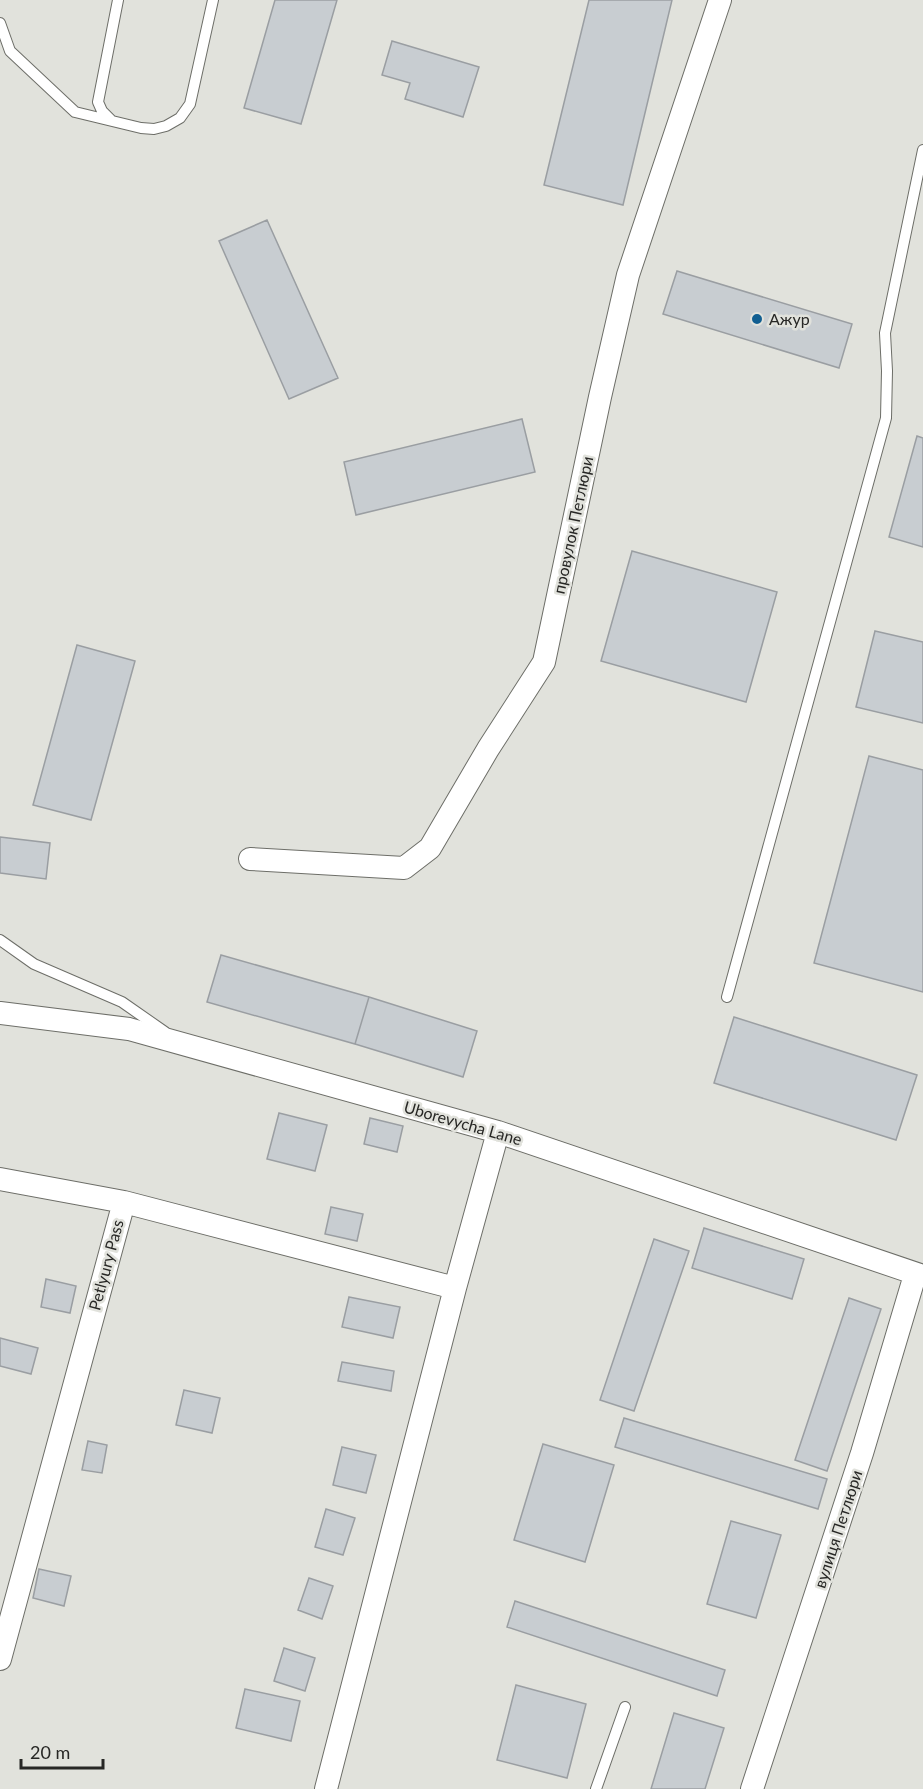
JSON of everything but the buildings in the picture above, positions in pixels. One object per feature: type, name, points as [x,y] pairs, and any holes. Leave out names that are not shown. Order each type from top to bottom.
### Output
[{"type":"street","name":"провулок Петлюри","points":[[250,859],[404,868],[430,848],[488,749],[544,662],[628,274],[720,0]]},
{"type":"street","name":"Uborevycha Lane","points":[[0,1013],[129,1029],[498,1132],[919,1275]]},
{"type":"street","points":[[326,1789],[455,1288],[498,1132]]},
{"type":"street","points":[[0,1179],[124,1202]]},
{"type":"street","name":"Petlyury Pass","points":[[0,1659],[124,1202],[455,1288]]},
{"type":"street","name":"вулиця Петлюри","points":[[753,1789],[919,1275]]},
{"type":"lane","points":[[111,120],[102,111],[98,102],[118,0]]},
{"type":"lane","points":[[0,23],[10,51],[75,112],[154,129],[166,126],[180,118],[190,104],[213,0]]},
{"type":"lane","points":[[727,997],[886,418],[885,333],[923,150]]},
{"type":"lane","points":[[0,940],[34,964],[122,1002],[180,1043]]},
{"type":"lane","points":[[596,1789],[625,1707]]},
{"type":"place","name":"Ажур","points":[[757,319]]}]
